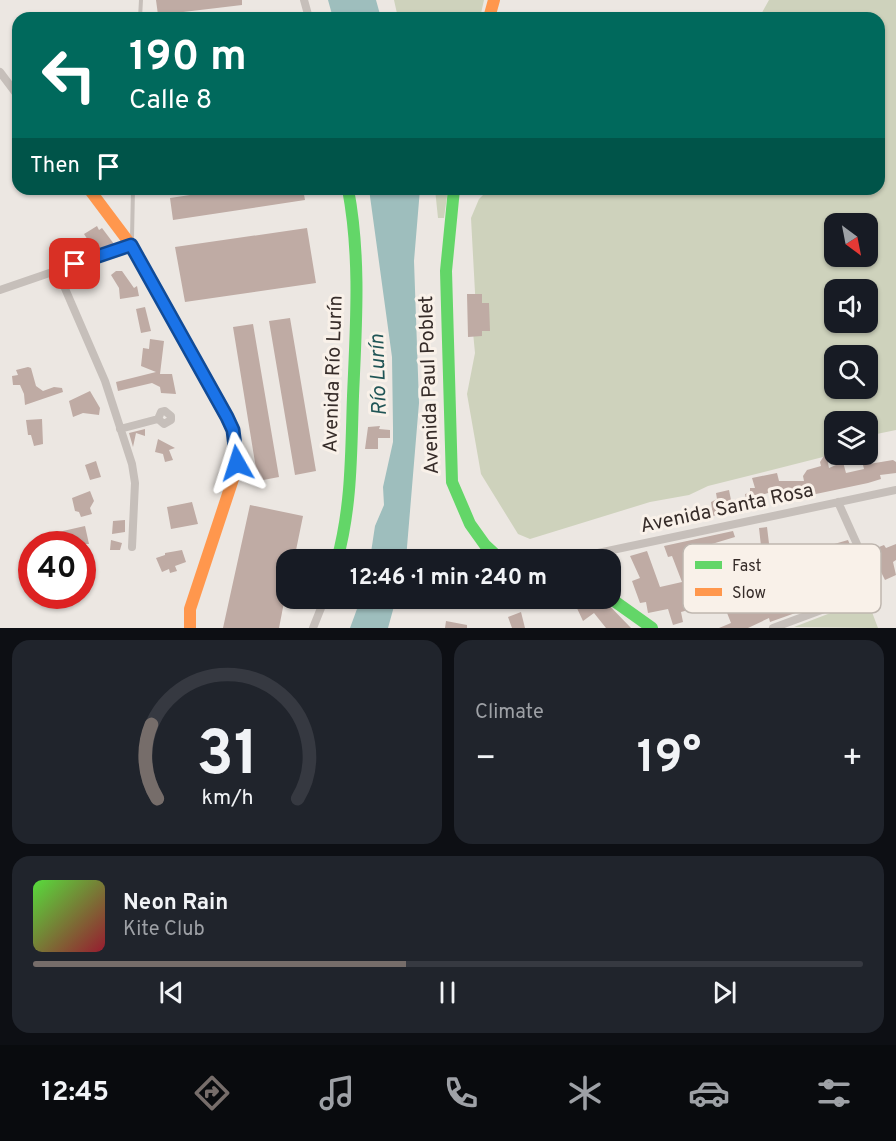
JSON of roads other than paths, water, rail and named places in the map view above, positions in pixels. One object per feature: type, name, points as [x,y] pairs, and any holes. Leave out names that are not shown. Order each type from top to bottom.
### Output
[{"type":"street","points":[[0,72],[12,88]]},
{"type":"street","points":[[93,195],[131,245],[227,417],[235,443],[235,473],[190,609],[190,628]]},
{"type":"street","name":"Avenida Río Lurín","points":[[339,549],[349,506],[357,279],[356,224],[349,195]]},
{"type":"street","name":"Avenida Paul Poblet","points":[[453,195],[446,271],[452,482],[470,524],[489,549]]},
{"type":"street","points":[[0,290],[131,245]]},
{"type":"street","points":[[57,270],[105,381],[134,472],[132,547]]},
{"type":"street","points":[[120,429],[158,419]]},
{"type":"street","name":"Avenida Santa Rosa","points":[[617,549],[896,490]]},
{"type":"street","points":[[838,502],[857,544]]},
{"type":"street","points":[[621,606],[652,628]]},
{"type":"street","points":[[313,628],[321,609]]},
{"type":"street","points":[[773,628],[813,613]]},
{"type":"lane","points":[[131,245],[134,195]]},
{"type":"water","points":[[328,0],[376,0],[379,12],[331,12]]},
{"type":"water","points":[[370,195],[420,195],[414,261],[419,403],[407,549],[372,549],[375,526],[384,505],[383,487],[393,442],[392,357]]},
{"type":"water","points":[[357,609],[393,609],[388,628],[350,628]]},
{"type":"water label","name":"Río Lurín","points":[[379,375]]}]
